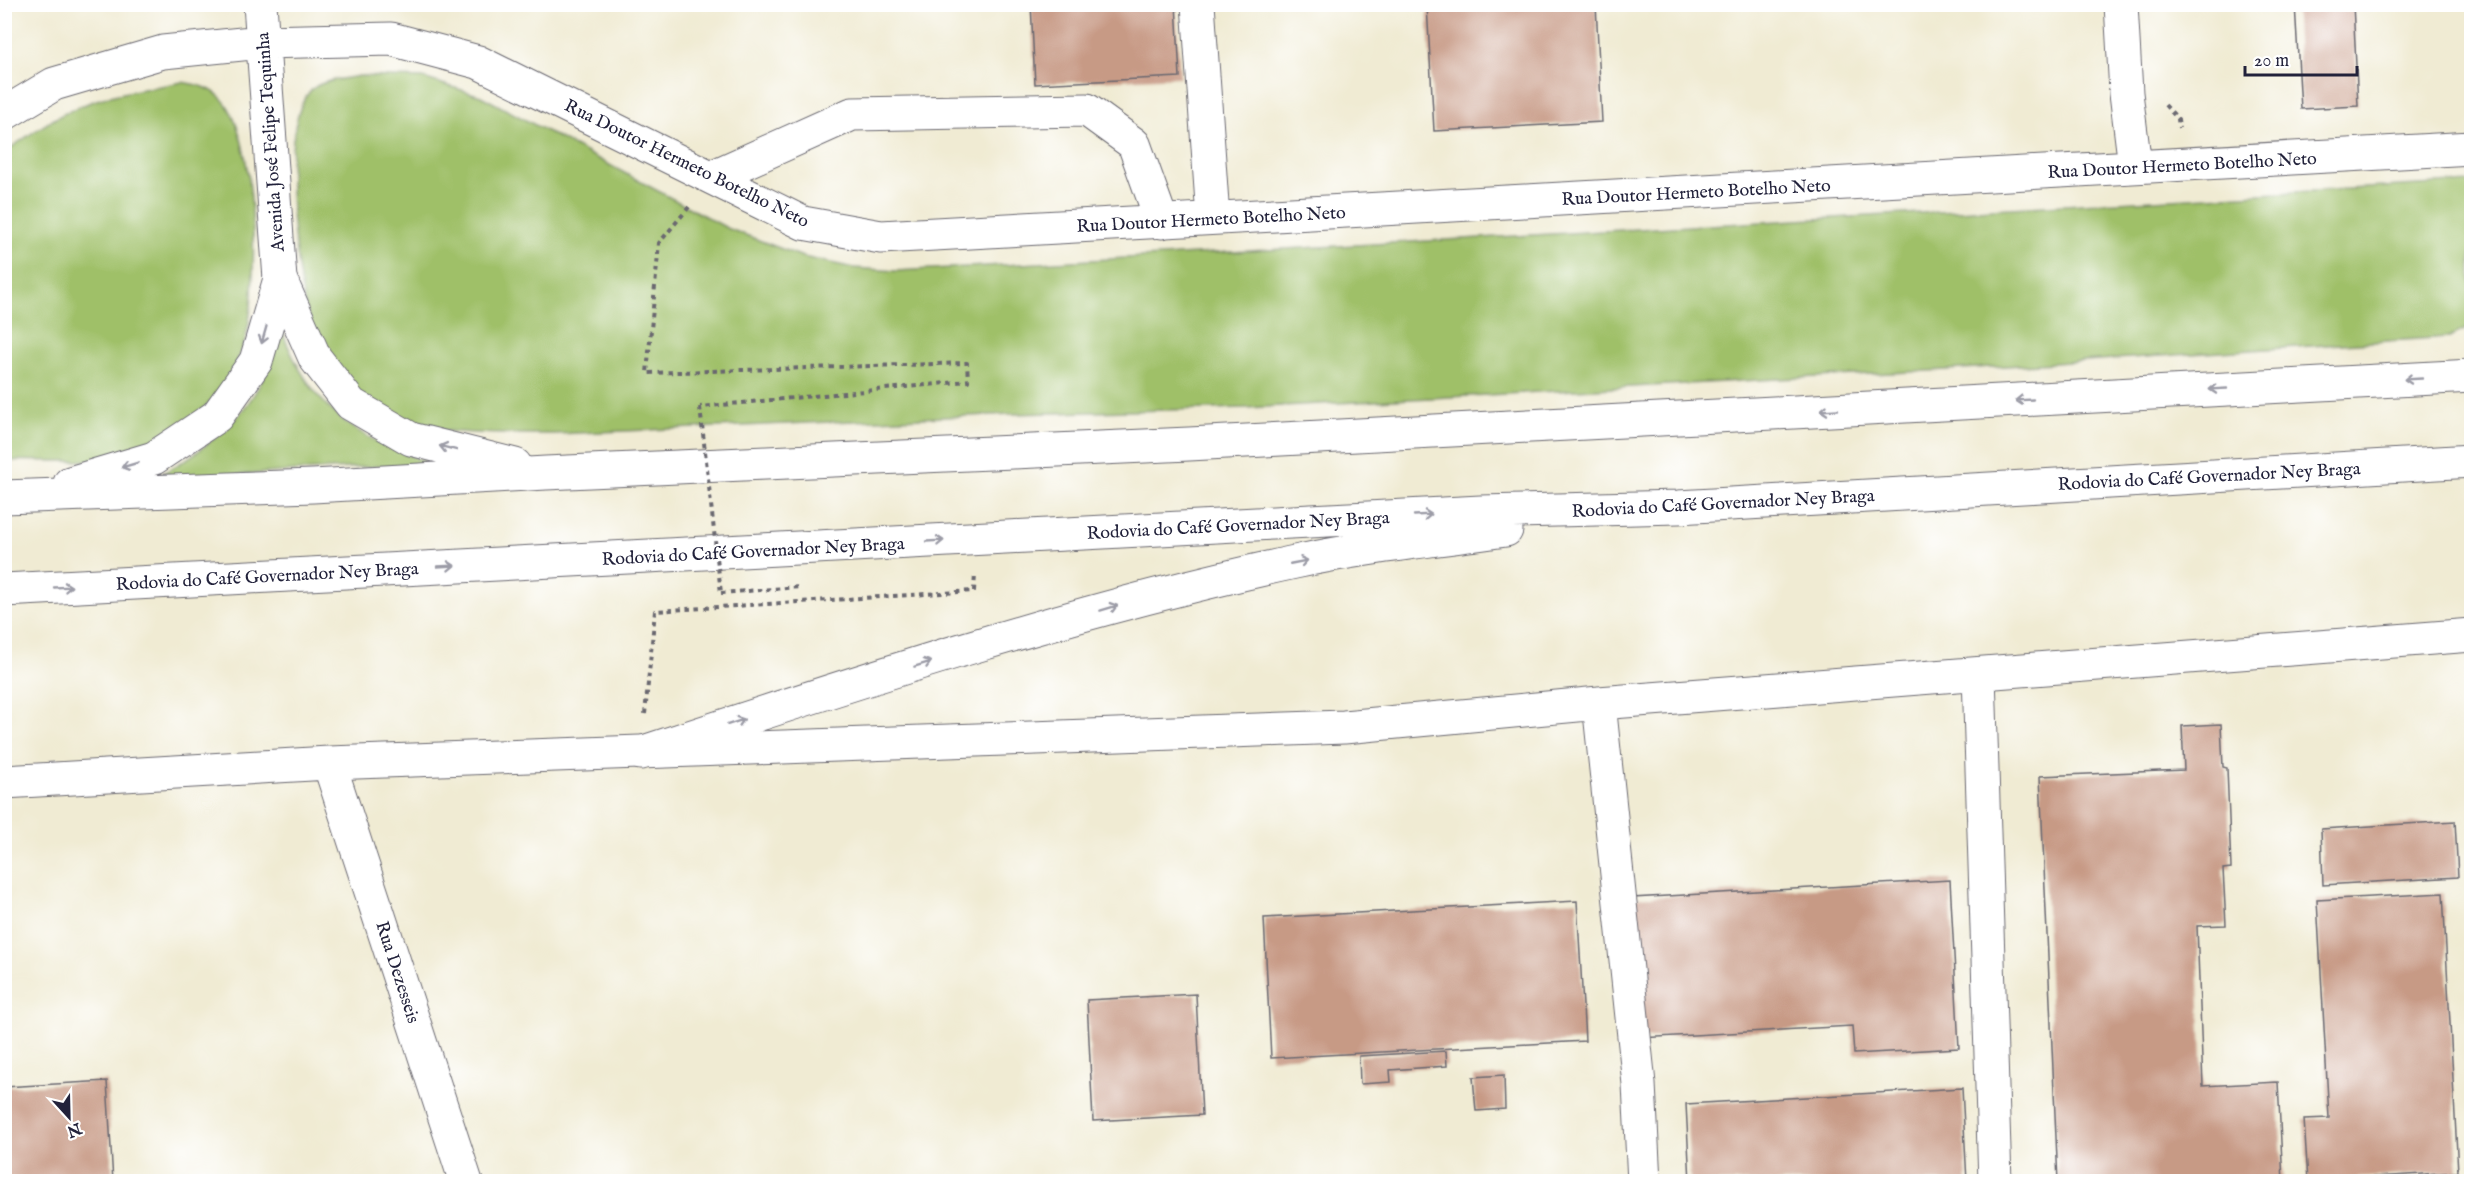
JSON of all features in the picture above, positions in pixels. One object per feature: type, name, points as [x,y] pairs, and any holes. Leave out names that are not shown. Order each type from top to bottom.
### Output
[{"type":"main road","name":"Avenida José Felipe Tequinha","points":[[260,4],[280,279]]},
{"type":"main road","points":[[1198,4],[1213,218]]},
{"type":"main road","points":[[2121,4],[2126,93],[2135,166]]},
{"type":"main road","name":"Rua Doutor Hermeto Botelho Neto","points":[[4,114],[54,84],[163,52],[262,42],[392,39],[478,62],[714,176],[803,223],[881,237],[2472,148]]},
{"type":"main road","points":[[714,176],[852,114],[1087,110],[1134,144],[1162,222]]},
{"type":"main road","points":[[280,279],[315,358],[351,404],[411,439],[546,472]]},
{"type":"main road","points":[[15,497],[154,458],[217,416],[256,361],[280,279]]},
{"type":"main road","points":[[15,497],[313,486],[546,472],[1189,444],[2472,376]]},
{"type":"main road","name":"Rodovia do Café Governador Ney Braga","points":[[4,590],[1481,512],[1678,507],[2472,461]]},
{"type":"main road","points":[[641,753],[828,692],[1130,602],[1297,562],[1431,540],[1678,507]]},
{"type":"main road","points":[[4,782],[329,763],[1344,727],[1599,703],[2472,635]]},
{"type":"main road","points":[[1979,674],[1995,1182]]},
{"type":"main road","points":[[1599,703],[1639,1084],[1644,1182]]},
{"type":"main road","name":"Rua Dezesseis","points":[[329,763],[466,1182]]},
{"type":"path","points":[[714,176],[659,243],[647,373],[967,363],[968,381],[700,407],[721,593],[802,587]]},
{"type":"path","points":[[641,753],[655,611],[974,591],[975,573],[963,574]]},
{"type":"green space","points":[[359,76],[423,78],[481,96],[727,228],[803,257],[854,268],[896,271],[2471,182],[2471,321],[2467,329],[2449,337],[1946,370],[1246,408],[1013,414],[555,434],[448,431],[407,424],[387,415],[364,397],[333,368],[308,316],[298,266],[291,196],[291,160],[295,129],[302,103],[315,87],[331,81]]},
{"type":"green space","points":[[182,82],[206,88],[219,96],[232,115],[242,143],[249,178],[253,256],[248,324],[238,358],[218,392],[190,422],[135,450],[94,460],[5,461],[5,152],[51,121],[93,101]]},
{"type":"green space","points":[[281,328],[305,378],[338,416],[380,443],[432,463],[150,480],[200,450],[244,409],[264,376]]},
{"type":"building","points":[[1031,4],[1176,4],[1180,77],[1035,84]]},
{"type":"building","points":[[2295,4],[2353,4],[2358,106],[2301,109]]},
{"type":"building","points":[[1427,5],[1596,5],[1602,122],[1434,131]]},
{"type":"building","points":[[2221,724],[2223,767],[2227,768],[2231,868],[2223,869],[2226,925],[2197,926],[2203,1086],[2278,1082],[2283,1182],[2058,1182],[2040,776],[2184,770],[2182,726]]},
{"type":"building","points":[[2455,821],[2458,877],[2323,885],[2321,829]]},
{"type":"building","points":[[1950,880],[1959,1048],[1854,1054],[1852,1026],[1640,1038],[1632,898]]},
{"type":"building","points":[[2443,893],[2458,1172],[2308,1181],[2304,1119],[2329,1118],[2317,900]]},
{"type":"building","points":[[1577,901],[1585,1041],[1271,1058],[1264,918]]},
{"type":"building","points":[[1196,994],[1202,1115],[1093,1121],[1087,1000]]},
{"type":"building","points":[[1446,1051],[1447,1066],[1390,1070],[1391,1082],[1360,1084],[1359,1056]]},
{"type":"building","points":[[1504,1075],[1505,1109],[1476,1111],[1473,1077]]},
{"type":"building","points":[[107,1081],[113,1182],[4,1182],[4,1087]]},
{"type":"building","points":[[1962,1088],[1967,1182],[1690,1182],[1686,1104]]}]
